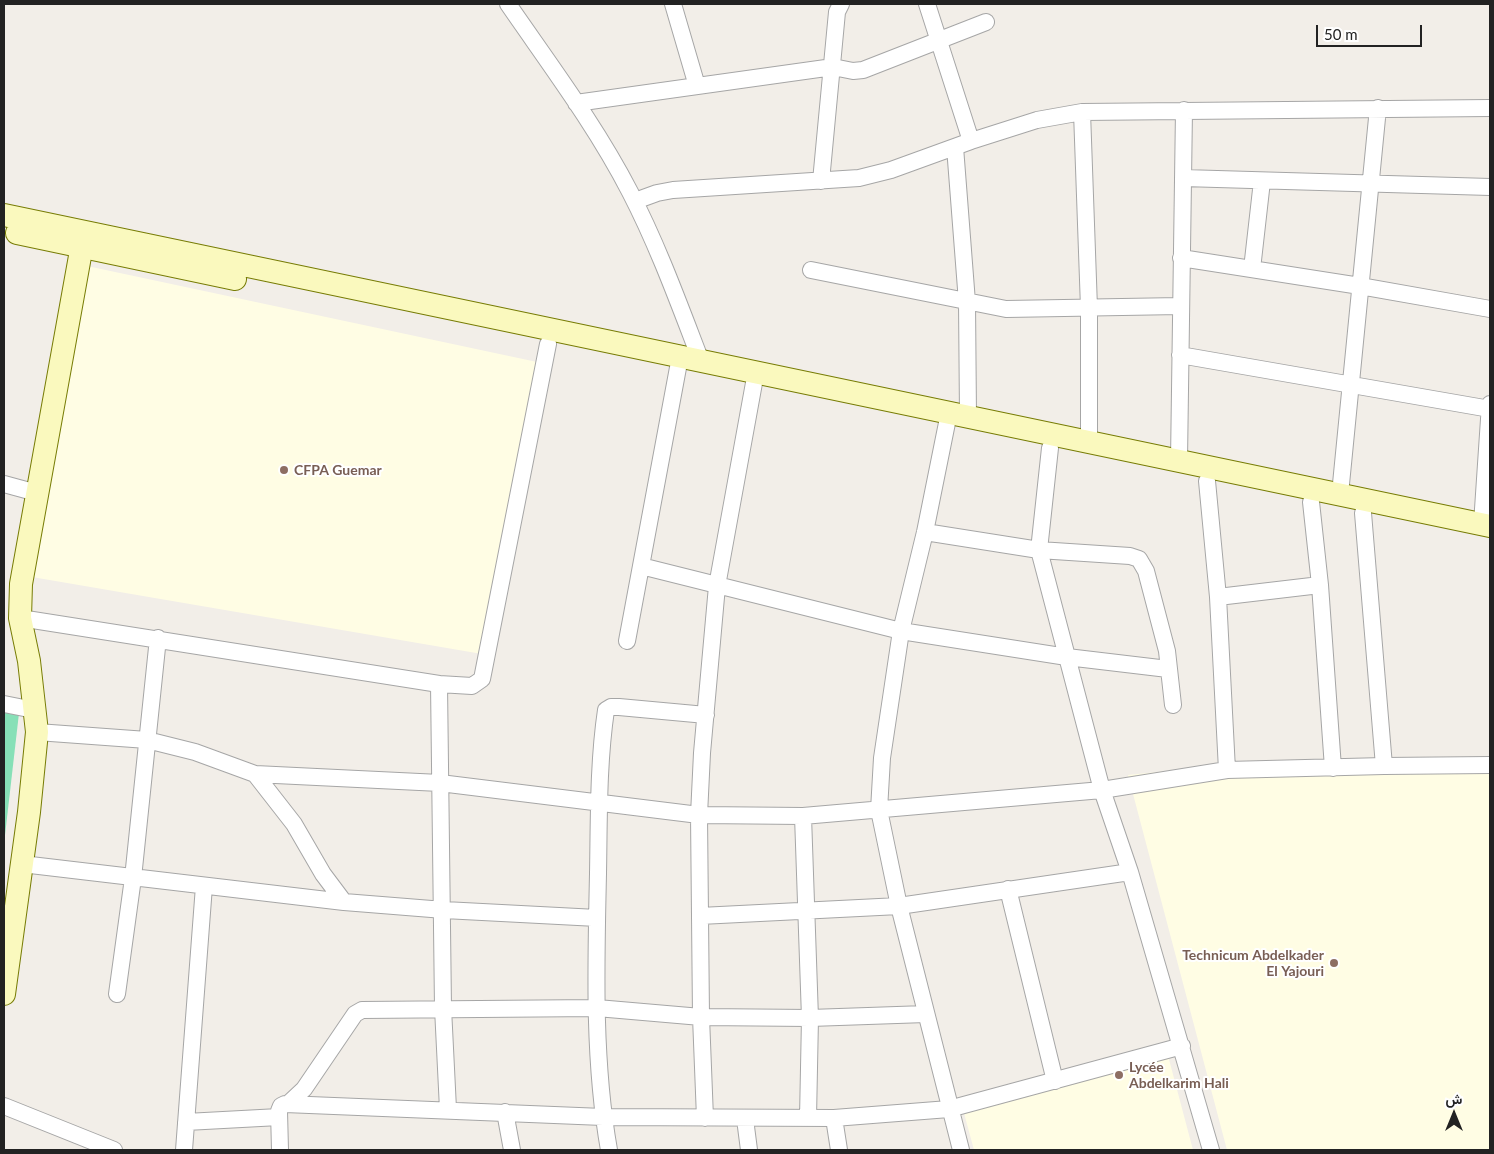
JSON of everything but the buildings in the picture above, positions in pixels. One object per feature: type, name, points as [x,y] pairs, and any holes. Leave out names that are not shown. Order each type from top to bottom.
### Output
[{"type":"street","points":[[508,4],[601,140],[635,202],[687,363],[641,566],[627,641]]},
{"type":"street","points":[[673,4],[697,86]]},
{"type":"street","points":[[821,181],[834,67],[837,12],[841,4]]},
{"type":"street","points":[[927,4],[971,141]]},
{"type":"street","points":[[576,103],[834,67],[853,71],[863,70],[986,22]]},
{"type":"street","points":[[1340,494],[1378,108]]},
{"type":"street","points":[[635,202],[657,192],[673,190],[821,181],[874,175],[1037,120],[1082,112],[1490,108]]},
{"type":"street","points":[[1179,460],[1184,110]]},
{"type":"street","points":[[1082,112],[1089,308],[1089,441]]},
{"type":"street","points":[[956,147],[967,302],[955,418],[901,631],[882,758],[878,810],[899,906],[949,1109],[961,1150]]},
{"type":"street","points":[[1183,178],[1490,187]]},
{"type":"street","points":[[1252,269],[1262,181]]},
{"type":"street","points":[[4,215],[84,239],[548,344],[687,363]]},
{"type":"street","points":[[4,230],[84,239],[687,363],[755,379],[955,418],[1089,441],[1340,494],[1487,520]]},
{"type":"street","points":[[4,994],[29,812],[36,732],[29,661],[20,618],[20,584],[84,239]]},
{"type":"street","points":[[1181,258],[1360,286],[1490,309]]},
{"type":"street","points":[[811,270],[935,293],[967,302],[1006,309],[1180,306]]},
{"type":"street","points":[[20,618],[158,638],[439,684],[472,686],[482,679],[548,344]]},
{"type":"street","points":[[1180,355],[1490,409]]},
{"type":"street","points":[[705,1118],[701,1017],[700,815],[706,715],[717,586],[755,379]]},
{"type":"street","points":[[1487,520],[1490,404]]},
{"type":"street","points":[[955,418],[1050,448],[1363,513],[1487,520]]},
{"type":"street","points":[[1050,448],[1039,550],[1102,790],[1130,872],[1211,1150]]},
{"type":"street","points":[[1207,481],[1218,597],[1226,770]]},
{"type":"street","points":[[4,484],[37,493]]},
{"type":"street","points":[[1311,502],[1320,585],[1333,768]]},
{"type":"street","points":[[1363,513],[1384,766]]},
{"type":"street","points":[[925,532],[1039,550],[1130,556],[1140,559],[1146,571],[1166,651],[1173,705]]},
{"type":"street","points":[[641,566],[901,631],[1067,657],[1168,669]]},
{"type":"street","points":[[1218,597],[1320,585]]},
{"type":"street","points":[[117,994],[133,878],[158,638]]},
{"type":"street","points":[[439,684],[444,910],[443,1008],[448,1109]]},
{"type":"street","points":[[4,704],[34,710]]},
{"type":"street","points":[[609,1150],[603,1117],[597,1008],[599,801],[606,710],[611,707],[618,707],[706,715]]},
{"type":"street","points":[[36,732],[147,740],[188,750],[256,774],[440,783],[599,801],[700,815],[803,816],[878,810],[1102,790],[1226,770],[1282,767],[1490,765]]},
{"type":"street","points":[[256,774],[294,824],[323,874],[344,902]]},
{"type":"street","points":[[803,816],[810,1018],[808,1118]]},
{"type":"street","points":[[22,864],[344,902],[444,910],[597,918]]},
{"type":"street","points":[[700,916],[899,906],[1130,872]]},
{"type":"street","points":[[184,1150],[204,886]]},
{"type":"street","points":[[1008,889],[1055,1081]]},
{"type":"street","points":[[280,1150],[283,1110],[304,1089],[357,1012],[443,1008],[597,1008],[701,1017],[810,1018],[926,1014]]},
{"type":"street","points":[[186,1122],[283,1110],[448,1109],[603,1117],[834,1118],[949,1109],[1182,1046]]},
{"type":"street","points":[[4,1106],[114,1150]]},
{"type":"street","points":[[505,1112],[512,1150]]},
{"type":"street","points":[[834,1118],[840,1150]]},
{"type":"street","points":[[745,1119],[749,1150]]},
{"type":"shaded area","name":"CFPA Guemar","points":[[87,266],[537,362],[482,654],[32,577]]},
{"type":"shaded area","name":"Technicum Abdelkader El Yajouri","points":[[1490,759],[1490,1150],[1227,1150],[1128,775],[1235,764]]},
{"type":"shaded area","name":"Lycée Abdelkarim Hali","points":[[1166,1048],[1193,1150],[974,1150],[961,1102]]},
{"type":"green space","points":[[4,711],[19,713],[4,844]]},
{"type":"place","name":"CFPA Guemar","points":[[284,470]]},
{"type":"place","name":"Technicum Abdelkader El Yajouri","points":[[1334,963]]},
{"type":"place","name":"Lycée Abdelkarim Hali","points":[[1119,1075]]}]
